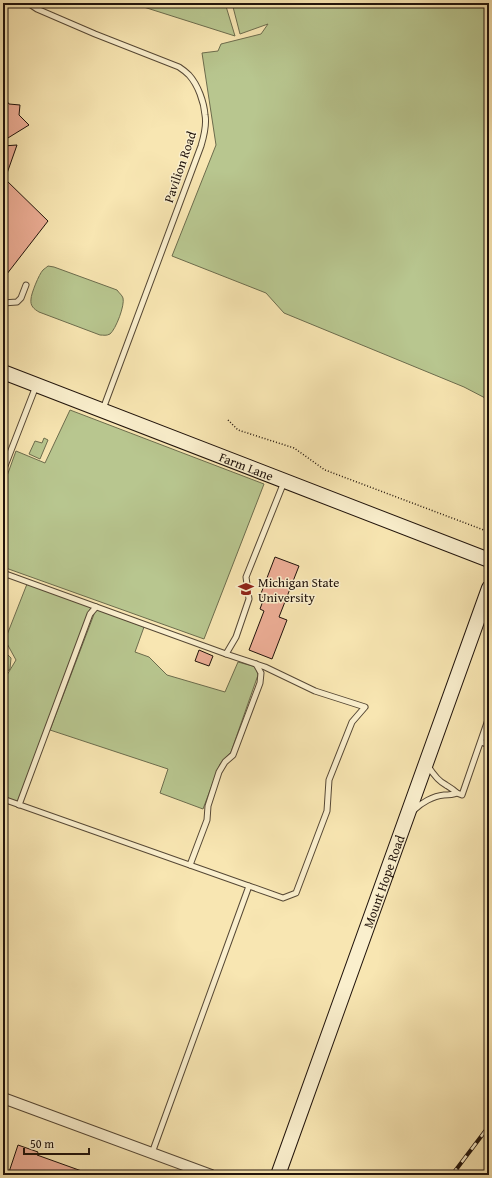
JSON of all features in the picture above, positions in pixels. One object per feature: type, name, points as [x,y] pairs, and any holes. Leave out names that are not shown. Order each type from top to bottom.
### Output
[{"type":"street","name":"Farm Lane","points":[[3,372],[489,560]]},
{"type":"street","name":"Mount Hope Road","points":[[278,1175],[489,588]]},
{"type":"street","points":[[4,1101],[211,1175]]},
{"type":"lane","name":"Pavilion Road","points":[[28,3],[37,9],[95,34],[179,67],[189,75],[196,87],[202,100],[206,115],[202,146],[103,410]]},
{"type":"lane","points":[[3,304],[17,302],[21,298],[26,285]]},
{"type":"lane","points":[[3,471],[36,385]]},
{"type":"lane","points":[[226,654],[236,637],[249,599],[246,577],[285,481]]},
{"type":"lane","points":[[3,573],[256,664],[315,691],[365,707],[352,722],[329,780],[327,811],[296,893],[283,898],[3,799]]},
{"type":"lane","points":[[19,805],[90,614],[96,606]]},
{"type":"lane","points":[[190,865],[207,820],[208,806],[219,772],[225,762],[233,755],[260,683],[261,673],[256,664]]},
{"type":"lane","points":[[426,762],[438,780],[462,795],[489,717]]},
{"type":"lane","points":[[480,742],[489,745]]},
{"type":"lane","points":[[406,818],[417,807],[433,798],[457,793]]},
{"type":"lane","points":[[152,1153],[249,886]]},
{"type":"path","points":[[228,420],[238,430],[294,448],[325,470],[489,532]]},
{"type":"green space","points":[[131,3],[225,3],[235,36]]},
{"type":"green space","points":[[232,3],[489,3],[489,400],[464,387],[284,313],[266,293],[172,256],[216,145],[202,53],[218,51],[221,44],[261,34],[268,24],[240,34]]},
{"type":"green space","points":[[48,266],[117,290],[123,298],[123,306],[117,322],[110,334],[100,335],[39,312],[34,308],[31,301],[32,293],[41,272]]},
{"type":"green space","points":[[70,410],[264,484],[204,639],[3,567],[3,487],[16,451],[45,463]]},
{"type":"green space","points":[[44,438],[48,440],[40,459],[29,454],[35,441],[42,443]]},
{"type":"green space","points":[[27,584],[91,607],[18,802],[3,796],[3,680],[16,660],[5,640]]},
{"type":"green space","points":[[96,609],[144,627],[135,652],[149,657],[167,675],[225,692],[238,662],[256,667],[258,675],[231,752],[220,764],[203,809],[160,793],[168,769],[50,730]]},
{"type":"green space","points":[[3,650],[11,658],[10,669],[3,675]]},
{"type":"building","points":[[3,96],[9,104],[20,105],[19,115],[29,125],[3,141]]},
{"type":"building","points":[[17,145],[5,179],[48,221],[3,279],[3,146]]},
{"type":"building","points":[[275,557],[299,566],[279,617],[287,620],[272,659],[249,650],[264,611],[260,609],[264,598],[260,596]]},
{"type":"building","points":[[199,650],[213,656],[209,666],[195,661]]},
{"type":"building","points":[[18,1145],[38,1152],[37,1155],[90,1175],[8,1175]]},
{"type":"railway","points":[[452,1175],[489,1126]]},
{"type":"place","name":"Michigan State University","points":[[246,589]]}]
